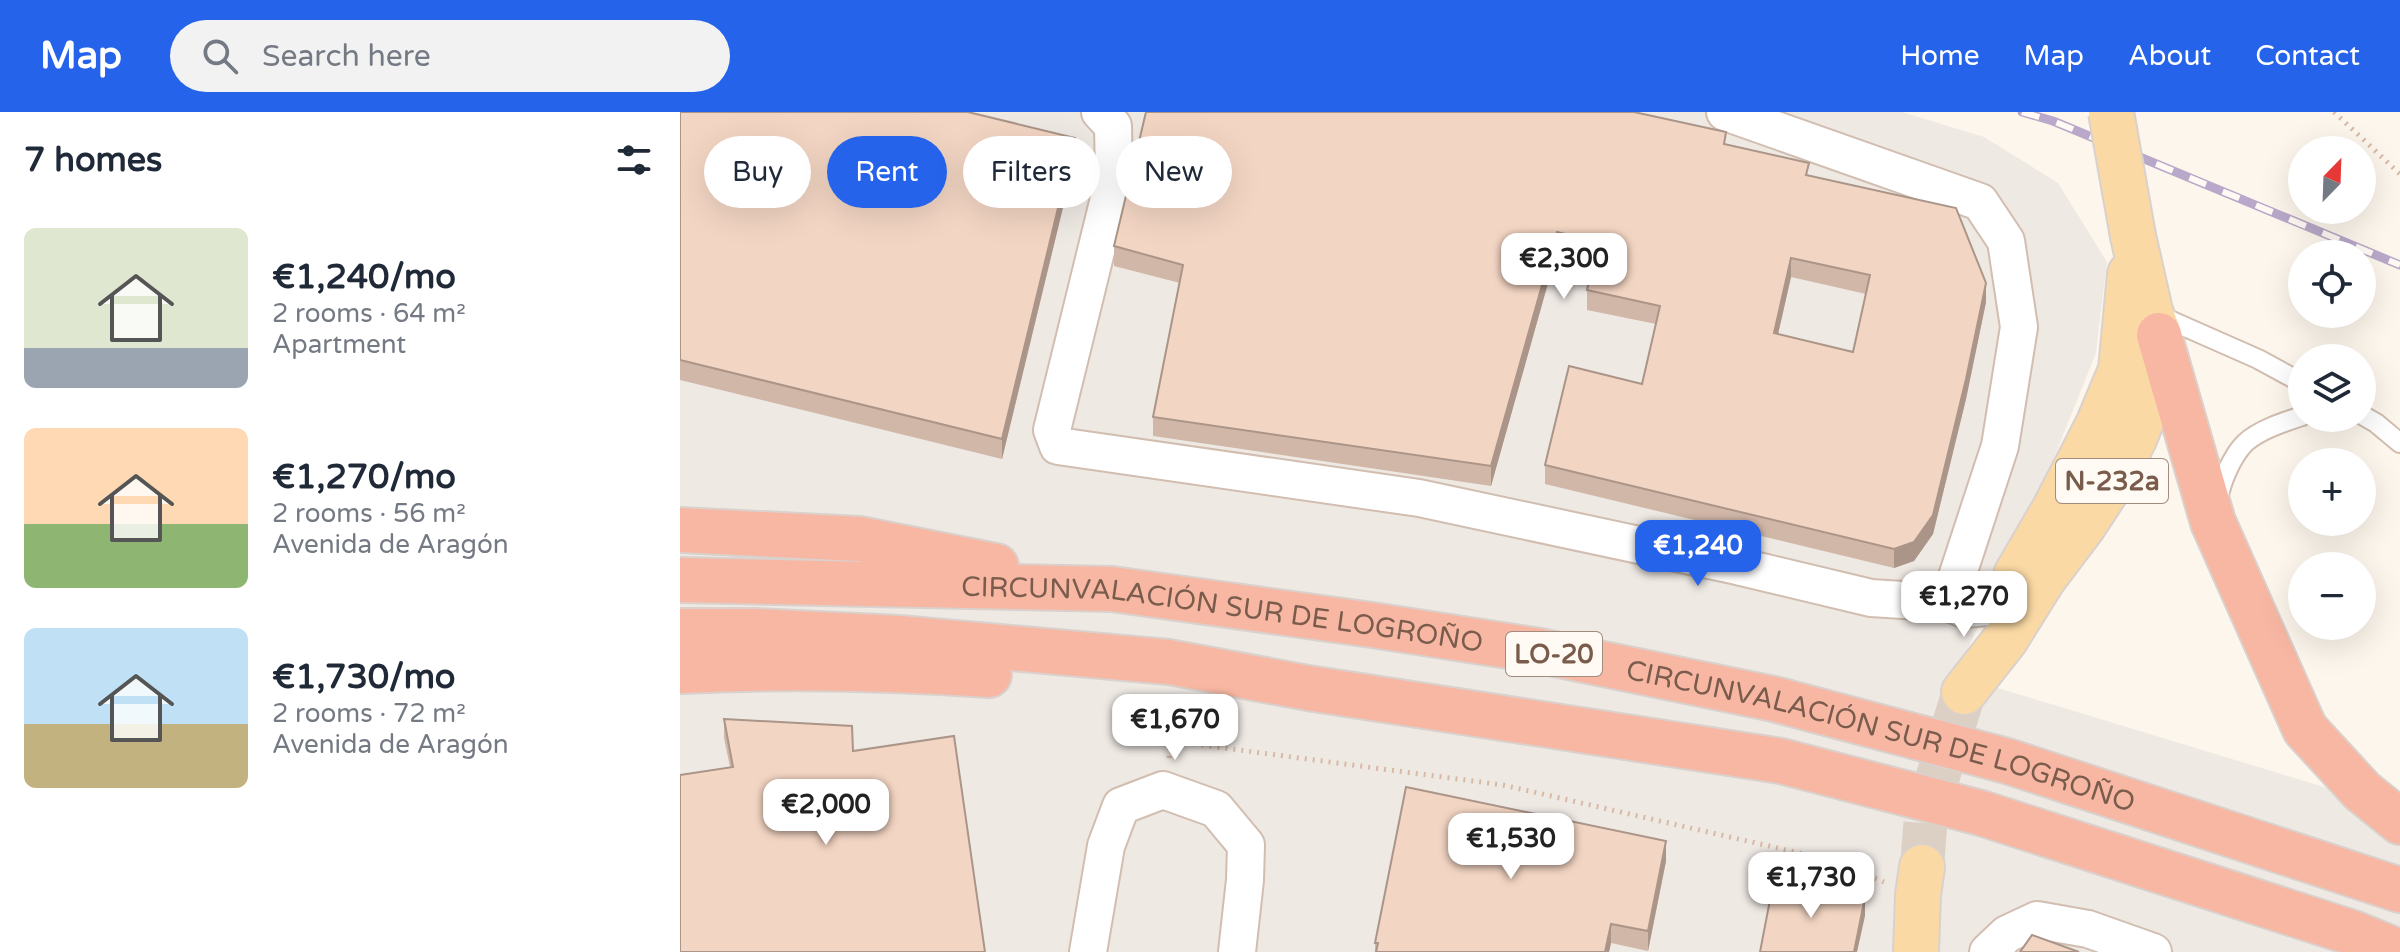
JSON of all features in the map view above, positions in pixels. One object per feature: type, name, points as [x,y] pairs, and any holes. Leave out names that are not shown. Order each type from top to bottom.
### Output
[{"type":"highway","points":[[2146,313],[2213,522],[2305,729],[2362,791],[2400,822]]},
{"type":"highway","points":[[680,530],[860,539],[1112,589]]},
{"type":"highway","name":"CIRCUNVALACIÓN SUR DE LOGROÑO","points":[[680,580],[1112,589],[1540,651],[1774,699],[2007,761],[2400,890]]},
{"type":"highway","name":"CIRCUNVALACIÓN SUR DE LOGROÑO","points":[[680,631],[899,638],[1169,662],[1308,688],[1781,761],[1981,813],[2353,933],[2399,952]]},
{"type":"highway","points":[[680,671],[765,667],[883,668],[1108,683],[1308,688]]},
{"type":"main road","name":"N-232a","points":[[2111,112],[2146,313],[2149,402],[2110,485],[2043,579],[2005,640],[1964,692],[1999,606],[2098,425],[2146,313]]},
{"type":"main road","points":[[1916,952],[1920,881]]},
{"type":"street","points":[[1100,112],[1113,126],[1114,178],[1052,430],[1058,446],[1419,498],[1871,598],[1934,602],[1949,592],[1955,583],[2000,446],[2019,327],[2006,241],[1980,202],[1725,112]]},
{"type":"street","points":[[1939,599],[1964,609],[1999,606]]},
{"type":"street","points":[[1088,952],[1106,846],[1121,806],[1163,790],[1216,809],[1246,845],[1237,952]]},
{"type":"street","points":[[1988,952],[2007,934],[2037,920],[2088,929],[2153,952]]},
{"type":"lane","points":[[2146,313],[2258,359],[2288,375]]},
{"type":"lane","points":[[2213,522],[2221,481],[2244,444],[2260,433],[2288,422]]},
{"type":"lane","points":[[2376,424],[2400,443]]},
{"type":"path","points":[[2334,112],[2400,174]]},
{"type":"path","points":[[1163,790],[1171,741],[1503,785],[1920,881]]},
{"type":"shaded area","points":[[680,112],[1902,112],[1984,137],[2058,183],[2107,262],[2096,353],[2027,525],[1955,675],[2400,810],[2400,952],[680,952]]},
{"type":"building","points":[[680,112],[968,112],[1067,136],[963,136],[963,208],[1058,208],[1002,439],[680,360]]},
{"type":"building","points":[[1146,112],[1634,112],[1726,132],[1724,144],[1809,163],[1806,175],[1956,208],[1986,283],[1933,515],[1914,542],[1894,549],[1545,465],[1569,366],[1642,384],[1660,306],[1587,290],[1598,242],[1557,232],[1491,466],[1153,417],[1183,265],[1114,246],[1123,208],[1232,208],[1232,136],[1140,136]],"holes":[[[1791,258],[1870,275],[1853,352],[1774,333]]]},
{"type":"building","points":[[724,719],[852,726],[853,751],[954,736],[985,952],[680,952],[680,775],[733,767]]},
{"type":"building","points":[[1406,787],[1666,841],[1648,931],[1611,924],[1605,952],[1376,952],[1378,943],[1375,943]]},
{"type":"building","points":[[1774,879],[1865,897],[1854,952],[1760,952]]},
{"type":"building","points":[[2032,935],[2079,952],[2020,952]]},
{"type":"tunnel","points":[[1922,867],[1926,815],[1964,692]]},
{"type":"railway","points":[[2022,112],[2053,121],[2400,265]]}]
